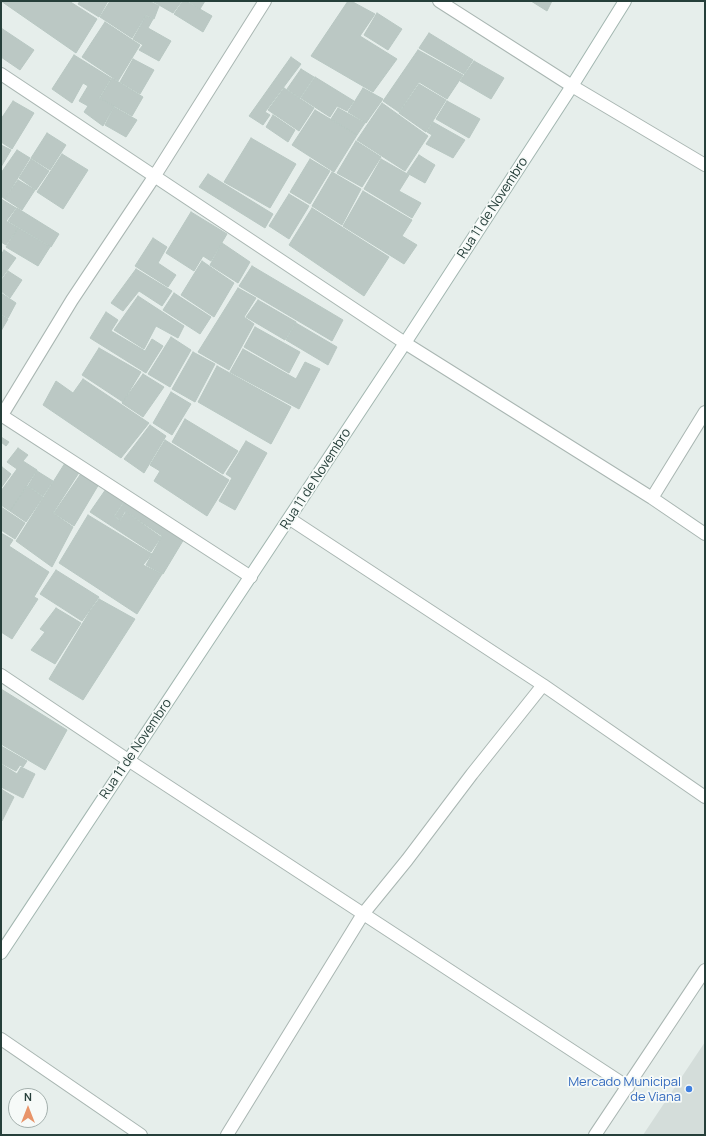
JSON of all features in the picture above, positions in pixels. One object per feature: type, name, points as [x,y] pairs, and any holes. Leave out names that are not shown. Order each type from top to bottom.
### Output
[{"type":"street","points":[[251,577],[1,415],[72,300],[154,176],[265,1]]},
{"type":"street","points":[[439,1],[572,86],[705,165]]},
{"type":"street","name":"Rua 11 de Novembro","points":[[1,953],[406,343],[572,86],[625,1]]},
{"type":"street","points":[[1,74],[406,343],[652,498],[705,534]]},
{"type":"street","points":[[652,498],[705,412]]},
{"type":"street","points":[[290,519],[543,685],[705,797]]},
{"type":"street","points":[[1,675],[362,914],[628,1087]]},
{"type":"street","points":[[227,1135],[362,914],[407,860],[472,774],[543,685]]},
{"type":"street","points":[[595,1135],[705,970]]},
{"type":"street","points":[[1,1039],[141,1135]]},
{"type":"shaded area","name":"Mercado Municipal de Viana","points":[[705,1042],[705,1135],[643,1135]]},
{"type":"building","points":[[1,1],[69,1],[97,19],[76,53]]},
{"type":"building","points":[[80,1],[108,1],[99,17],[78,4]]},
{"type":"building","points":[[110,1],[149,1],[159,6],[154,19],[146,15],[132,38],[100,17]]},
{"type":"building","points":[[152,1],[182,1],[173,13]]},
{"type":"building","points":[[183,1],[186,1],[212,16],[203,32],[174,14]]},
{"type":"building","points":[[188,1],[205,1],[200,9]]},
{"type":"building","points":[[348,1],[351,1],[375,14],[360,36],[397,59],[373,92],[311,56]]},
{"type":"building","points":[[531,1],[552,1],[547,11]]},
{"type":"building","points":[[377,13],[402,29],[388,50],[364,35]]},
{"type":"building","points":[[146,16],[153,19],[148,28],[171,41],[159,61],[139,50],[143,45],[133,39]]},
{"type":"building","points":[[105,22],[140,45],[118,81],[82,57]]},
{"type":"building","points":[[1,28],[34,50],[20,70],[1,57]]},
{"type":"building","points":[[429,33],[473,60],[464,74],[419,48]]},
{"type":"building","points":[[418,50],[463,75],[447,99],[419,82],[399,112],[383,101]]},
{"type":"building","points":[[74,55],[111,78],[99,98],[114,106],[103,126],[84,112],[88,106],[79,101],[88,86],[83,83],[72,103],[52,89]]},
{"type":"building","points":[[291,57],[301,64],[265,112],[270,115],[263,125],[249,116]]},
{"type":"building","points":[[133,59],[154,70],[140,94],[120,82]]},
{"type":"building","points":[[474,61],[504,78],[491,99],[460,81]]},
{"type":"building","points":[[301,69],[314,77],[300,98],[287,89]]},
{"type":"building","points":[[315,77],[354,101],[347,111],[337,106],[330,117],[301,98]]},
{"type":"building","points":[[112,78],[143,97],[132,116],[100,98]]},
{"type":"building","points":[[419,84],[446,100],[426,132],[399,113]]},
{"type":"building","points":[[284,88],[314,108],[299,131],[268,110]]},
{"type":"building","points":[[363,88],[383,99],[366,123],[348,112]]},
{"type":"building","points":[[13,101],[34,113],[12,149],[1,142],[1,119]]},
{"type":"building","points":[[447,101],[480,119],[469,138],[436,119]]},
{"type":"building","points":[[382,103],[428,136],[405,171],[357,140]]},
{"type":"building","points":[[114,107],[137,120],[126,137],[105,125]]},
{"type":"building","points":[[338,108],[365,123],[357,135],[331,119]]},
{"type":"building","points":[[315,110],[357,135],[334,172],[292,145]]},
{"type":"building","points":[[273,115],[295,130],[288,142],[266,127]]},
{"type":"building","points":[[433,122],[465,140],[453,158],[426,144],[432,135],[427,132]]},
{"type":"building","points":[[47,133],[66,145],[50,170],[31,158]]},
{"type":"building","points":[[251,138],[296,164],[270,208],[224,182]]},
{"type":"building","points":[[356,141],[381,157],[362,187],[337,173]]},
{"type":"building","points":[[1,145],[11,150],[1,167]]},
{"type":"building","points":[[17,150],[30,158],[5,199],[1,196],[1,173]]},
{"type":"building","points":[[62,154],[88,170],[63,209],[37,192]]},
{"type":"building","points":[[419,155],[435,165],[425,183],[407,173]]},
{"type":"building","points":[[31,159],[49,171],[36,190],[19,178]]},
{"type":"building","points":[[310,159],[330,171],[310,204],[290,192]]},
{"type":"building","points":[[381,159],[409,175],[399,191],[421,203],[412,218],[364,189]]},
{"type":"building","points":[[332,172],[361,189],[342,225],[312,206]]},
{"type":"building","points":[[208,174],[273,214],[265,228],[199,187]]},
{"type":"building","points":[[18,180],[35,190],[22,210],[5,199]]},
{"type":"building","points":[[363,191],[412,220],[402,236],[417,245],[404,264],[343,226]]},
{"type":"building","points":[[289,194],[309,206],[289,239],[269,226]]},
{"type":"building","points":[[1,199],[16,208],[6,221],[18,228],[6,245],[1,242]]},
{"type":"building","points":[[17,208],[59,234],[51,247],[8,221]]},
{"type":"building","points":[[312,208],[389,257],[364,296],[289,245]]},
{"type":"building","points":[[191,212],[227,234],[211,261],[203,256],[194,271],[166,253]]},
{"type":"building","points":[[18,228],[50,247],[38,266],[6,247]]},
{"type":"building","points":[[153,238],[167,247],[158,263],[176,275],[168,287],[135,266]]},
{"type":"building","points":[[222,243],[250,262],[238,283],[210,265]]},
{"type":"building","points":[[4,250],[16,258],[1,279],[1,255]]},
{"type":"building","points":[[202,261],[234,283],[214,317],[181,295]]},
{"type":"building","points":[[252,266],[343,320],[332,341],[239,286]]},
{"type":"building","points":[[136,269],[172,291],[162,306],[139,291],[123,311],[111,303]]},
{"type":"building","points":[[8,271],[22,280],[10,298],[1,291],[1,281]]},
{"type":"building","points":[[238,288],[256,298],[244,317],[254,324],[229,370],[198,352]]},
{"type":"building","points":[[1,293],[16,303],[8,318],[1,314]]},
{"type":"building","points":[[174,293],[211,317],[200,334],[163,310]]},
{"type":"building","points":[[138,296],[184,326],[178,338],[156,326],[144,349],[114,330]]},
{"type":"building","points":[[258,300],[296,322],[285,340],[246,317]]},
{"type":"building","points":[[106,312],[118,320],[111,331],[145,351],[152,339],[163,346],[146,373],[90,338]]},
{"type":"building","points":[[1,315],[8,319],[1,331]]},
{"type":"building","points":[[296,323],[337,347],[328,365],[286,340]]},
{"type":"building","points":[[255,327],[300,352],[289,373],[244,347]]},
{"type":"building","points":[[171,337],[191,350],[170,387],[148,374]]},
{"type":"building","points":[[99,348],[141,372],[123,402],[82,375]]},
{"type":"building","points":[[243,349],[296,379],[305,362],[320,369],[299,409],[230,372]]},
{"type":"building","points":[[193,352],[215,364],[195,402],[172,389]]},
{"type":"building","points":[[217,366],[291,407],[271,444],[198,402]]},
{"type":"building","points":[[143,374],[164,387],[143,417],[122,403]]},
{"type":"building","points":[[83,379],[149,423],[121,458],[43,405],[56,381],[73,393]]},
{"type":"building","points":[[171,392],[191,404],[172,435],[153,423]]},
{"type":"building","points":[[185,419],[238,451],[223,474],[172,442]]},
{"type":"building","points":[[150,425],[166,436],[144,473],[124,459]]},
{"type":"building","points":[[1,437],[9,442],[6,446],[1,442]]},
{"type":"building","points":[[165,440],[229,480],[207,516],[154,481],[160,471],[150,465]]},
{"type":"building","points":[[246,441],[267,453],[235,510],[219,501],[232,478],[226,474]]},
{"type":"building","points":[[18,448],[28,455],[23,461],[37,470],[10,511],[1,505],[1,491],[17,469],[7,462]]},
{"type":"building","points":[[65,463],[80,471],[53,513],[73,527],[52,567],[16,541]]},
{"type":"building","points":[[2,467],[11,474],[1,488],[1,469]]},
{"type":"building","points":[[37,471],[53,481],[43,496],[28,486]]},
{"type":"building","points":[[82,472],[99,484],[74,526],[54,513]]},
{"type":"building","points":[[27,486],[43,497],[26,522],[10,511]]},
{"type":"building","points":[[106,489],[124,501],[114,516],[120,521],[126,512],[161,537],[151,552],[90,512]]},
{"type":"building","points":[[125,501],[184,539],[163,574],[146,565],[162,536],[125,511],[120,520],[115,516]]},
{"type":"building","points":[[1,507],[25,523],[15,539],[1,530]]},
{"type":"building","points":[[88,515],[152,554],[143,565],[162,574],[137,614],[59,563]]},
{"type":"building","points":[[1,533],[13,540],[9,546],[49,572],[34,597],[38,599],[12,639],[1,632]]},
{"type":"building","points":[[56,570],[99,597],[82,621],[40,594]]},
{"type":"building","points":[[99,599],[135,619],[83,700],[49,679],[90,611]]},
{"type":"building","points":[[56,608],[81,623],[55,664],[31,650],[45,632],[40,629]]},
{"type":"building","points":[[1,689],[67,730],[45,770],[1,744]]},
{"type":"building","points":[[1,746],[27,761],[23,767],[20,765],[16,771],[1,763]]},
{"type":"building","points":[[1,764],[17,774],[21,767],[35,774],[23,798],[1,787]]},
{"type":"building","points":[[1,789],[14,797],[2,821],[1,821]]},
{"type":"place","name":"Mercado Municipal de Viana","points":[[689,1089]]}]
